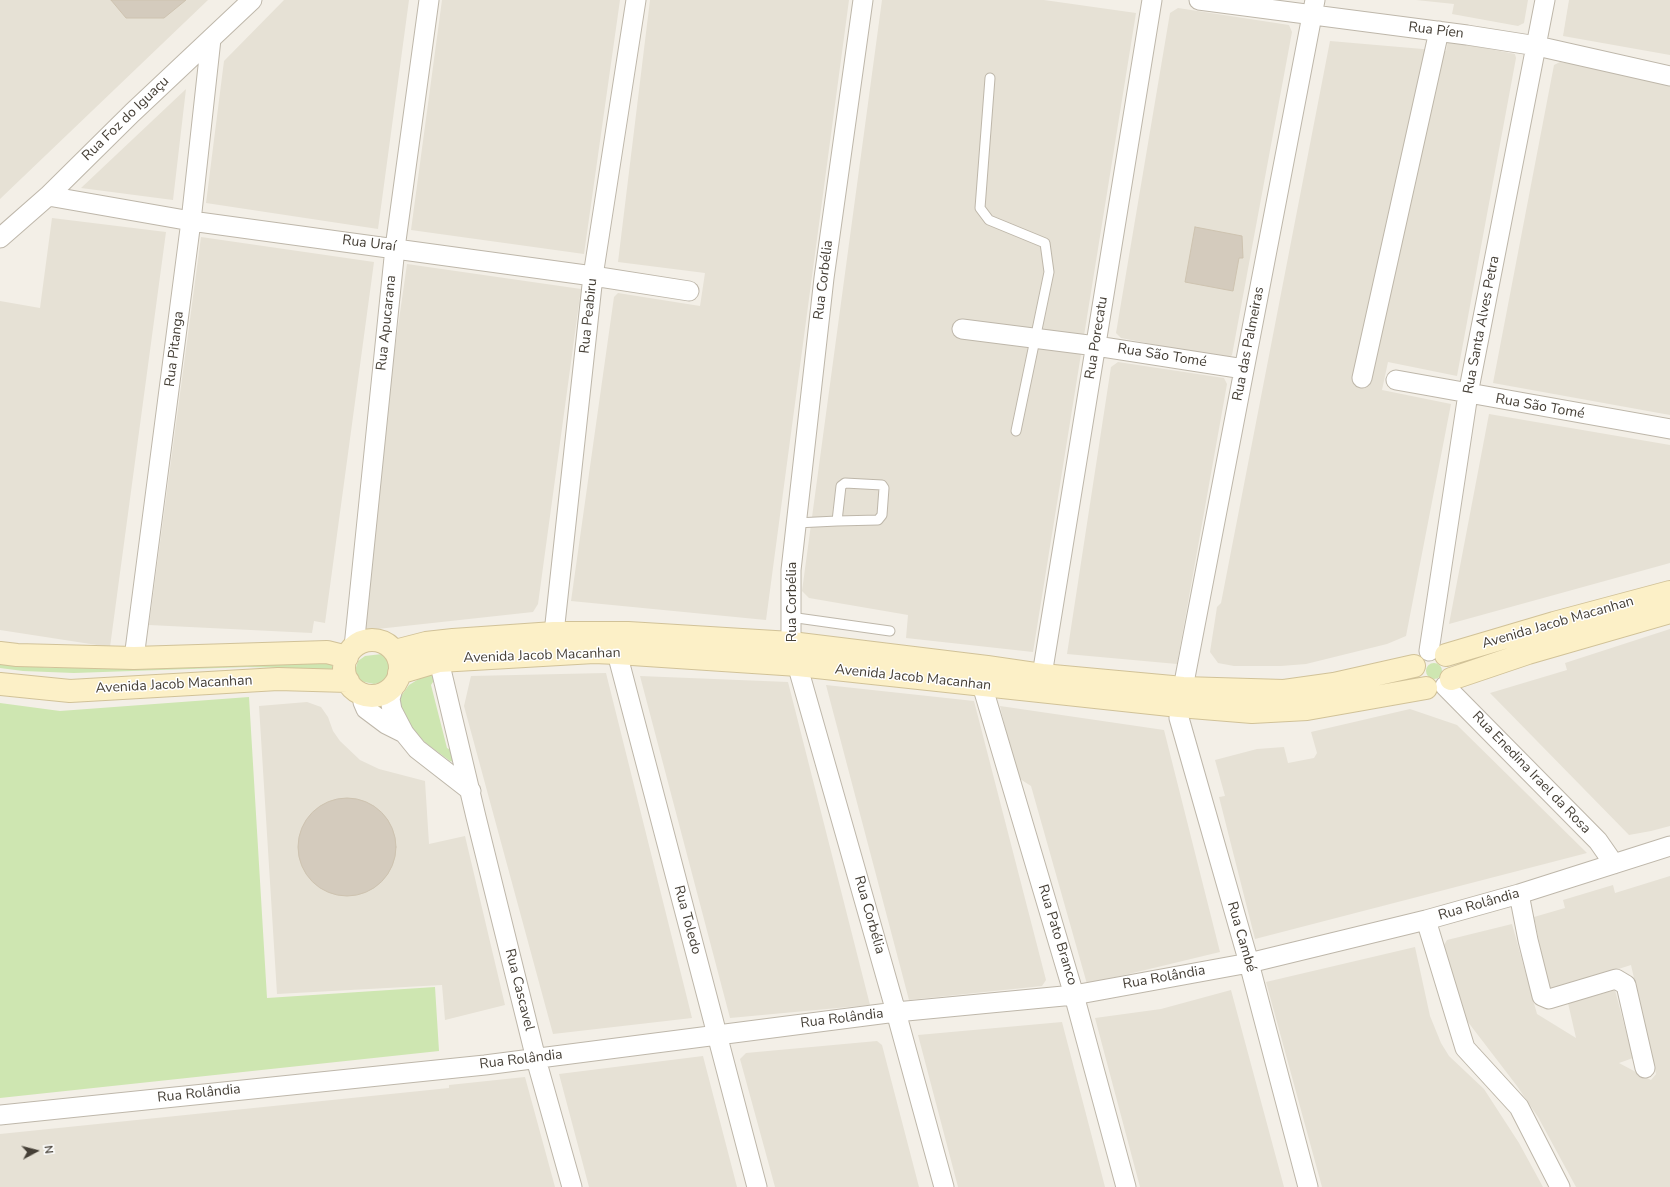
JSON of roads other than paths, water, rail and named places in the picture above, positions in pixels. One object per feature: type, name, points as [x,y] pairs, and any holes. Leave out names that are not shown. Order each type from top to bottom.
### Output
[{"type":"main road","name":"Avenida Jacob Macanhan","points":[[1438,653],[1670,592]]},
{"type":"main road","name":"Avenida Jacob Macanhan","points":[[395,651],[426,642],[554,633],[628,633],[791,643],[1042,675],[1181,697],[1252,712],[1307,709],[1441,684],[1528,653],[1670,612]]},
{"type":"main road","points":[[373,640],[387,644],[395,651],[399,661],[396,679],[381,694],[372,695],[356,687],[345,667],[350,652],[362,642],[373,640]]},
{"type":"main road","name":"Avenida Jacob Macanhan","points":[[0,653],[17,655],[134,658],[350,652]]},
{"type":"main road","name":"Avenida Jacob Macanhan","points":[[396,679],[439,661],[594,652],[798,665],[982,686],[1181,697],[1284,691],[1334,684],[1414,666]]},
{"type":"main road","points":[[1438,653],[1453,666],[1453,673],[1441,684],[1417,680],[1414,666],[1421,654],[1438,653]]},
{"type":"main road","name":"Avenida Jacob Macanhan","points":[[0,684],[70,691],[278,679],[356,687]]},
{"type":"street","name":"Rua Foz do Iguaçu","points":[[0,238],[48,196],[132,112],[252,0]]},
{"type":"street","name":"Rua Apucarana","points":[[350,652],[395,248],[429,0]]},
{"type":"street","name":"Rua Peabiru","points":[[554,633],[593,276],[636,0]]},
{"type":"street","name":"Rua Corbélia","points":[[863,0],[824,278],[796,523],[791,570],[791,643],[944,1187]]},
{"type":"street","name":"Rua Porecatu","points":[[1042,675],[1152,0]]},
{"type":"street","name":"Rua Píen","points":[[1199,0],[1313,7],[1439,31],[1537,46],[1670,76]]},
{"type":"street","name":"Rua Santa Alves Petra","points":[[1438,653],[1468,394],[1545,0]]},
{"type":"street","name":"Rua das Palmeiras","points":[[1181,697],[1313,7]]},
{"type":"street","points":[[1362,378],[1439,31]]},
{"type":"street","name":"Rua Pitanga","points":[[134,658],[191,221],[211,39]]},
{"type":"street","name":"Rua Uraí","points":[[48,196],[191,221],[395,248],[689,291]]},
{"type":"street","name":"Rua São Tomé","points":[[962,329],[1096,346],[1244,369]]},
{"type":"street","name":"Rua São Tomé","points":[[1396,380],[1665,429]]},
{"type":"street","name":"Rua Toledo","points":[[617,653],[757,1187]]},
{"type":"street","name":"Rua Cascavel","points":[[439,661],[536,1059],[572,1187]]},
{"type":"street","points":[[396,679],[390,699],[392,710],[404,733],[417,749],[471,791]]},
{"type":"street","name":"Rua Enedina Irael da Rosa","points":[[1441,684],[1598,841],[1614,864]]},
{"type":"street","name":"Rua Pato Branco","points":[[982,686],[1074,994],[1126,1187]]},
{"type":"street","points":[[356,687],[366,709],[386,724],[404,733]]},
{"type":"street","name":"Rua Cambé","points":[[1181,697],[1178,718],[1249,963],[1308,1187]]},
{"type":"street","name":"Rua Rolândia","points":[[0,1115],[536,1059],[896,1012],[1074,994],[1249,963],[1426,920],[1519,894],[1670,846]]},
{"type":"street","points":[[1635,858],[1670,860]]},
{"type":"street","points":[[1519,894],[1528,940],[1542,996],[1549,999],[1616,979],[1626,985],[1645,1068]]},
{"type":"street","points":[[1426,920],[1465,1048],[1519,1107],[1560,1187]]},
{"type":"lane","points":[[990,78],[980,208],[989,220],[1045,243],[1048,272],[1036,339],[1016,431]]},
{"type":"lane","points":[[796,523],[878,520],[882,515],[884,488],[882,485],[845,483],[841,486],[837,521]]},
{"type":"lane","points":[[790,617],[890,631]]}]
